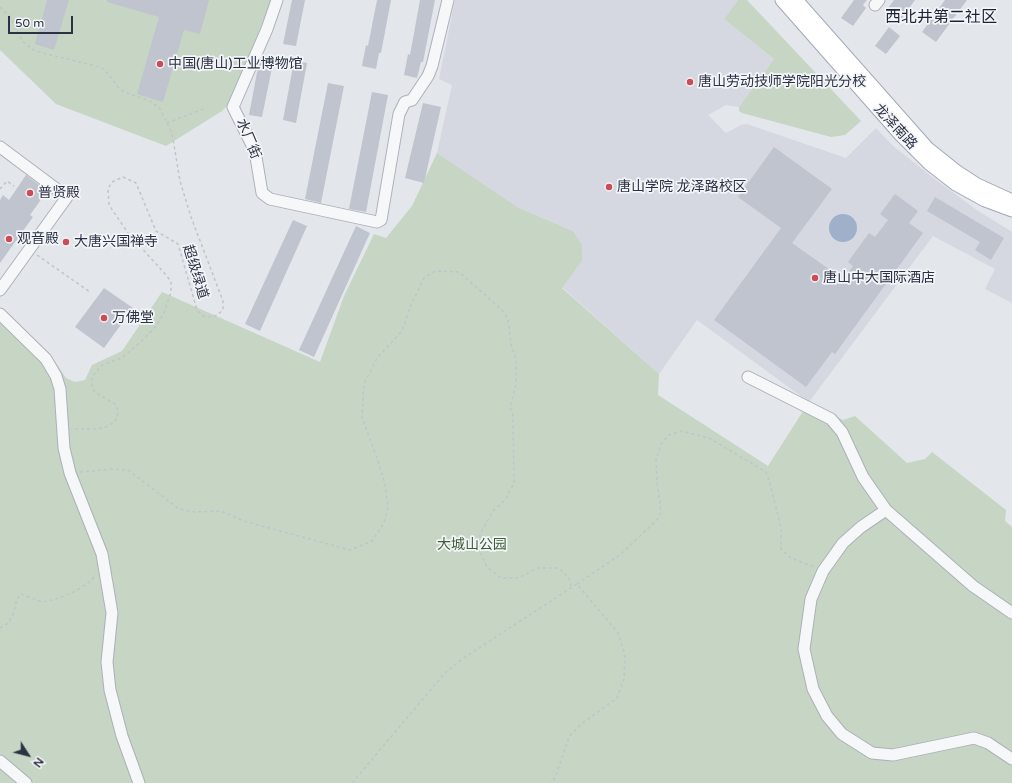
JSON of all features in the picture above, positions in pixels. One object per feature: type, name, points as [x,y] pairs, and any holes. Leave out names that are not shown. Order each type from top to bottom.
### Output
[{"type":"main road","name":"龙泽南路","points":[[782,0],[901,135],[929,163],[956,184],[985,200],[1012,210]]},
{"type":"main road","name":"龙泽南路","points":[[796,0],[927,148],[957,172],[977,185],[1012,201]]},
{"type":"street","name":"水厂街","points":[[277,0],[267,29],[233,107],[255,151],[262,193],[270,199],[377,222],[381,220],[399,114],[405,102],[412,100],[432,66],[448,0]]},
{"type":"street","points":[[0,147],[67,197],[0,290]]},
{"type":"street","points":[[0,314],[46,360],[56,376],[60,389],[64,448],[70,473],[102,554],[112,612],[107,662],[110,690],[122,736],[139,783]]},
{"type":"street","points":[[748,377],[831,419],[842,432],[863,477],[886,510],[973,586],[1012,613]]},
{"type":"street","points":[[886,510],[861,527],[843,542],[824,571],[811,599],[804,649],[813,689],[827,716],[842,734],[872,753],[893,755],[974,738],[988,743],[1012,759]]},
{"type":"street","points":[[0,761],[26,783]]},
{"type":"path","name":"超级绿道","points":[[0,7],[10,16],[22,41],[34,51],[100,67],[105,70],[118,87],[124,92],[156,104],[160,109],[172,133],[180,181],[191,217],[223,301],[222,310],[217,315],[210,317],[203,316],[197,310],[178,244],[156,231],[136,183],[123,177],[112,182],[108,189],[109,205],[128,233],[171,282],[171,292],[164,313],[156,326],[144,339],[122,358],[102,365],[92,377],[92,388],[96,393],[115,404],[118,411],[117,418],[113,424],[104,428],[93,429],[62,428]]},
{"type":"path","points":[[167,123],[206,108]]},
{"type":"path","points":[[0,189],[7,180],[14,186]]},
{"type":"path","points":[[0,228],[90,292]]},
{"type":"path","points":[[70,473],[113,469],[128,470],[179,509],[195,512],[221,512],[246,522],[350,550],[372,541],[384,523],[388,506],[385,484],[378,460],[362,417],[364,384],[377,358],[402,331],[410,307],[424,278],[436,271],[459,272],[502,310],[508,319],[511,344],[516,360],[516,384],[510,408],[513,415],[514,483],[505,500],[493,511],[480,534],[481,554],[487,567],[501,578],[519,578],[537,568],[559,568],[569,578],[571,586]]},
{"type":"path","points":[[352,783],[445,673],[462,659],[621,554],[657,520],[661,512],[656,460],[661,444],[669,435],[682,431],[709,438],[766,472],[770,480],[781,527],[781,548],[791,558],[824,571]]},
{"type":"path","points":[[0,628],[6,624],[13,615],[17,599],[21,594],[42,602],[56,600],[74,592],[91,581],[100,570]]},
{"type":"path","points":[[551,783],[555,778],[569,737],[581,724],[616,698],[624,679],[625,655],[618,633],[577,584]]},
{"type":"shaded area","points":[[455,0],[738,0],[724,19],[774,59],[739,107],[726,105],[708,115],[726,133],[741,125],[747,124],[846,158],[876,128],[892,145],[932,177],[977,210],[1012,232],[1012,303],[985,289],[995,269],[933,236],[809,402],[697,320],[659,374],[562,287],[582,261],[573,231],[519,208],[437,153],[452,85],[439,79]]},
{"type":"green space","points":[[0,0],[271,0],[238,88],[230,103],[222,111],[166,146],[56,104],[0,50]]},
{"type":"green space","points":[[738,0],[747,0],[861,121],[845,135],[831,137],[739,111],[739,107],[774,59],[724,19]]},
{"type":"green space","name":"大城山公园","points":[[437,153],[519,208],[573,231],[582,245],[582,261],[562,288],[659,374],[658,395],[768,466],[809,402],[843,420],[855,416],[907,463],[925,459],[932,452],[1006,510],[1005,521],[1012,527],[1012,783],[0,783],[0,308],[53,359],[66,378],[75,382],[85,380],[92,365],[122,351],[162,292],[320,362],[344,296],[374,234],[386,238],[412,206]]},
{"type":"water","points":[[843,214],[853,218],[857,228],[853,238],[843,242],[833,238],[829,228],[833,218]]},
{"type":"building","points":[[47,0],[69,0],[54,50],[35,44]]},
{"type":"building","name":"中国(唐山)工业博物馆","points":[[107,0],[209,0],[200,34],[184,30],[163,102],[137,94],[159,17],[107,2]]},
{"type":"building","points":[[292,0],[305,0],[296,46],[283,44]]},
{"type":"building","points":[[377,0],[391,0],[381,53],[379,53],[376,69],[362,66],[366,45],[368,46]]},
{"type":"building","points":[[420,0],[435,0],[423,62],[421,62],[417,78],[404,75],[408,54],[410,55]]},
{"type":"building","points":[[854,0],[867,0],[863,5],[866,8],[853,26],[841,18]]},
{"type":"building","points":[[894,0],[915,0],[899,22],[885,12]]},
{"type":"building","points":[[945,0],[967,0],[936,42],[922,32]]},
{"type":"building","points":[[889,27],[900,36],[886,54],[875,46]]},
{"type":"building","points":[[263,56],[274,58],[262,117],[249,115],[258,67]]},
{"type":"building","points":[[294,61],[307,63],[296,123],[283,120]]},
{"type":"building","points":[[328,83],[344,86],[321,203],[305,199]]},
{"type":"building","points":[[372,92],[388,95],[366,212],[349,209]]},
{"type":"building","points":[[423,103],[441,107],[424,183],[405,178]]},
{"type":"building","points":[[774,147],[832,189],[792,243],[843,279],[853,266],[848,262],[869,233],[875,237],[888,220],[880,214],[895,194],[918,211],[909,223],[923,233],[835,354],[832,352],[806,387],[714,320],[781,228],[738,197]]},
{"type":"building","points":[[26,175],[47,191],[30,215],[33,217],[0,263],[0,200],[3,195],[9,200]]},
{"type":"building","points":[[935,197],[1004,238],[991,260],[975,250],[980,242],[927,211]]},
{"type":"building","points":[[293,220],[307,226],[260,331],[245,324]]},
{"type":"building","points":[[356,226],[370,233],[314,357],[299,350]]},
{"type":"building","name":"万佛堂","points":[[104,288],[133,308],[104,348],[75,327]]},
{"type":"place","name":"中国(唐山)工业博物馆","points":[[160,64]]},
{"type":"place","name":"唐山劳动技师学院阳光分校","points":[[690,82]]},
{"type":"place","name":"唐山学院 龙泽路校区","points":[[609,187]]},
{"type":"place","name":"普贤殿","points":[[30,193]]},
{"type":"place","name":"观音殿","points":[[9,239]]},
{"type":"place","name":"大唐兴国禅寺","points":[[66,242]]},
{"type":"place","name":"唐山中大国际酒店","points":[[815,278]]},
{"type":"place","name":"万佛堂","points":[[104,318]]},
{"type":"district","name":"西北井第二社区","points":[[941,18]]}]
